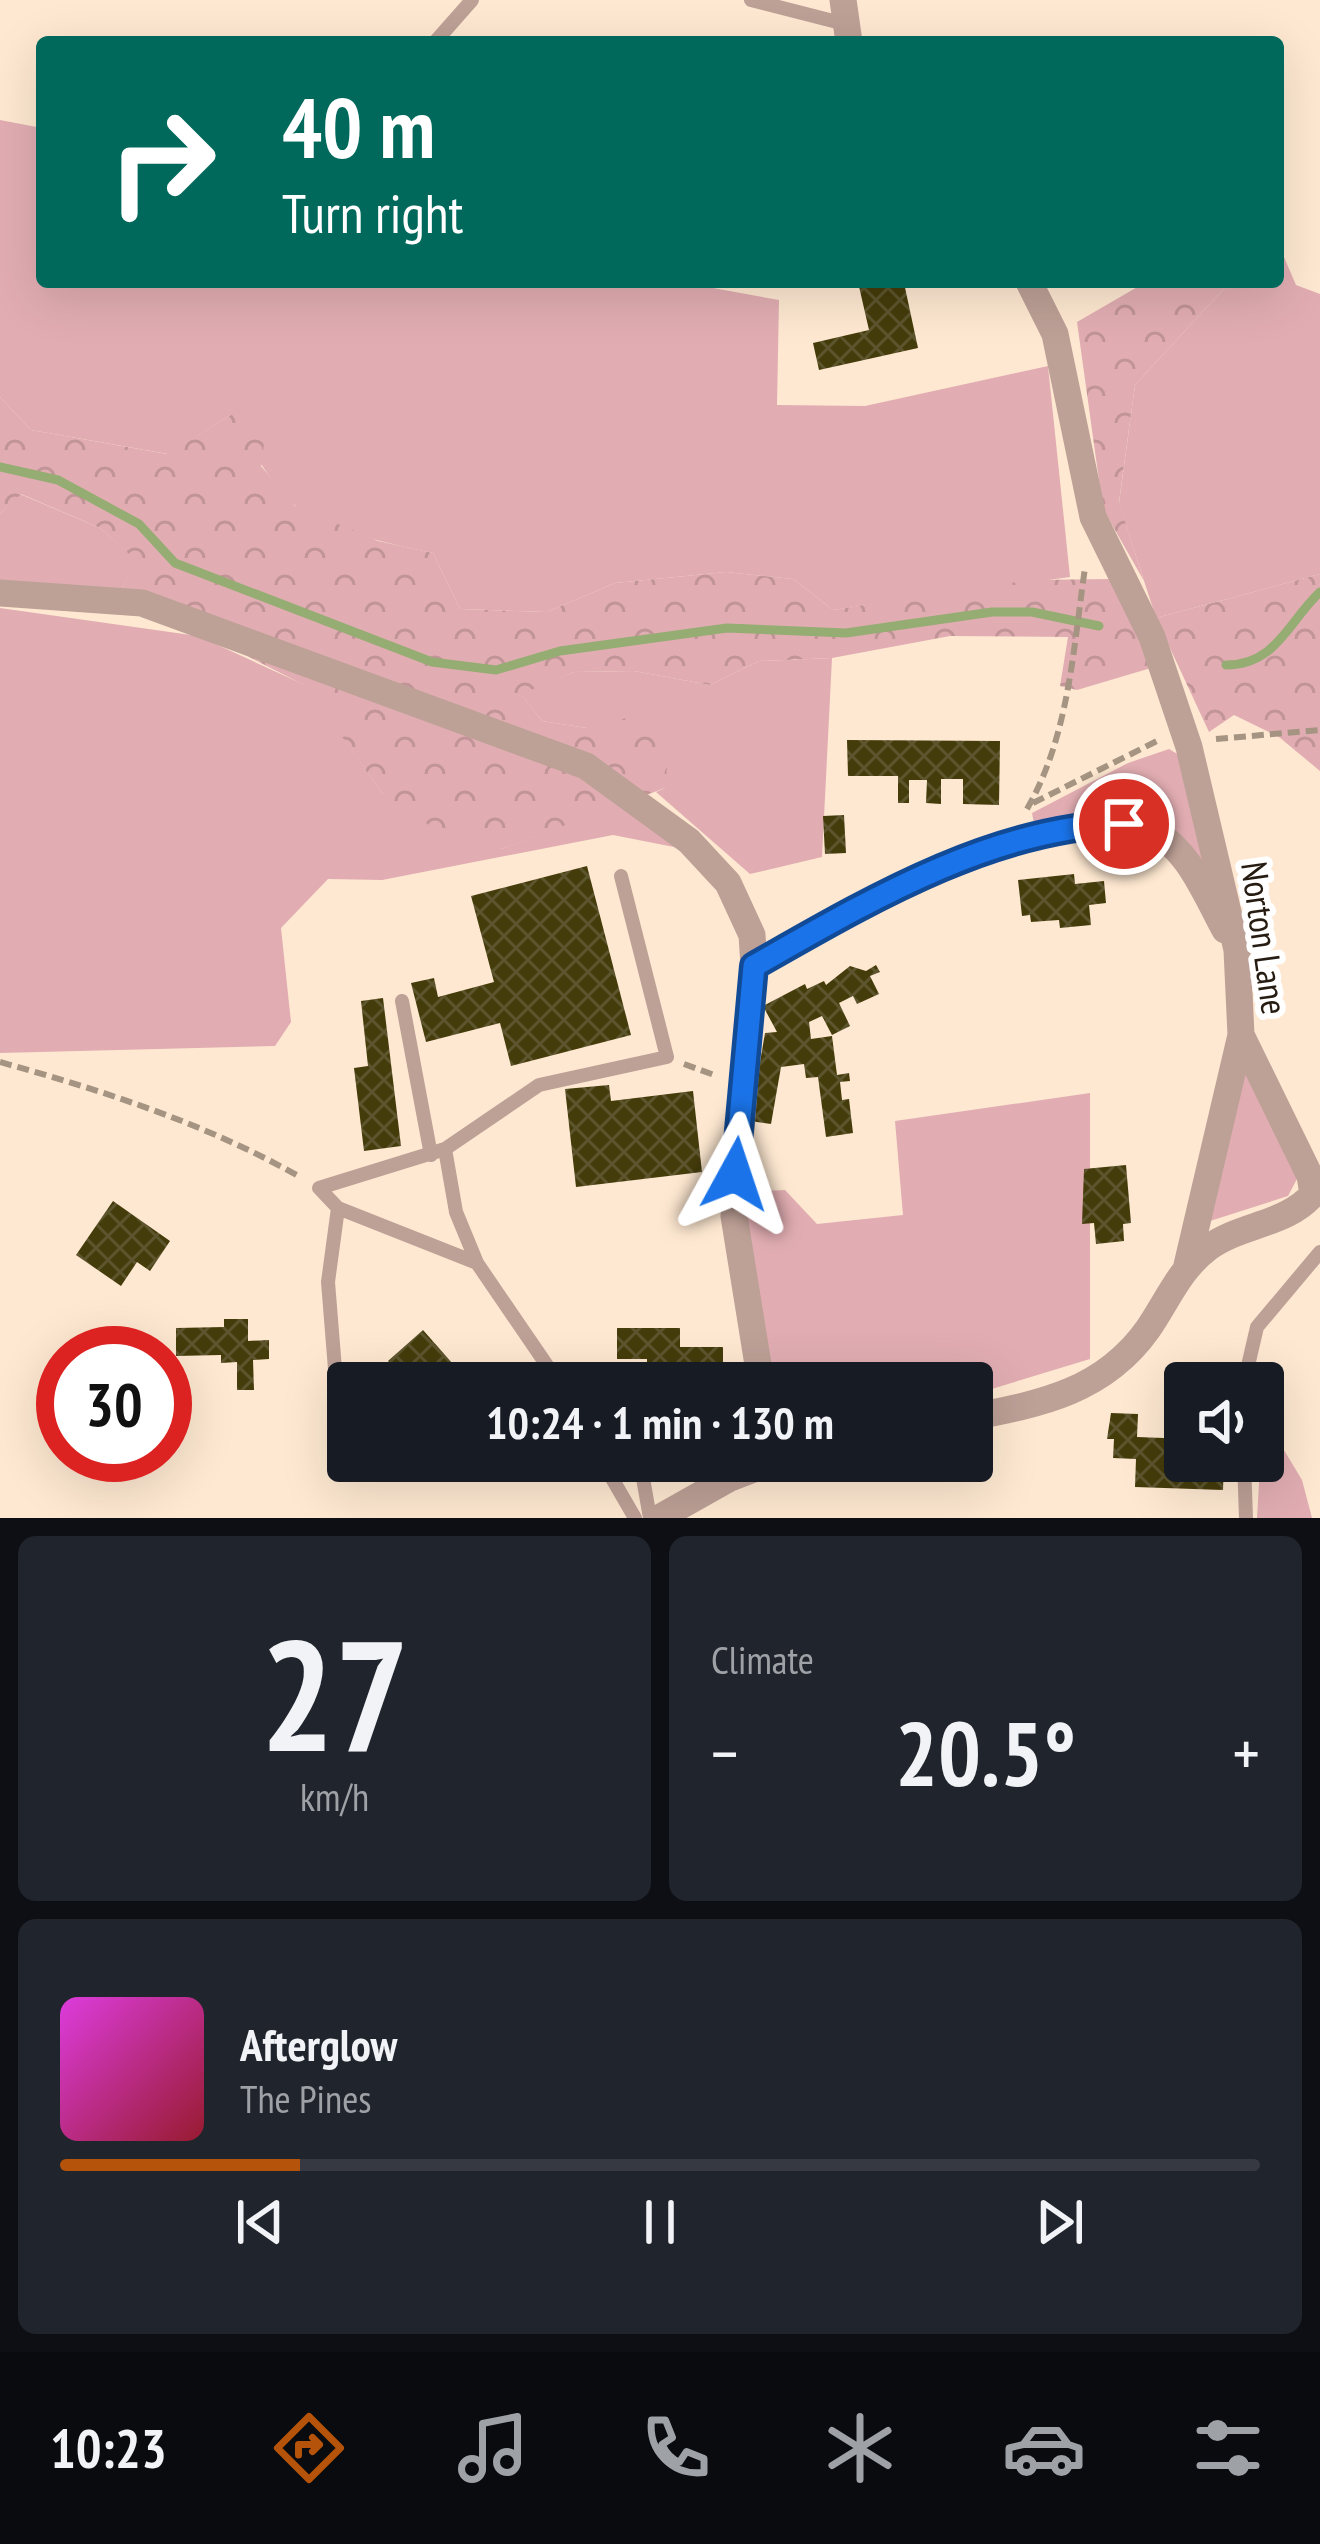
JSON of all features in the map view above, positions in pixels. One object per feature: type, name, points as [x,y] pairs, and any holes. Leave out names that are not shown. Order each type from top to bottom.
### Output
[{"type":"street","name":"Norton Lane","points":[[993,1412],[1079,1391],[1115,1368],[1148,1329],[1187,1265],[1214,1243],[1300,1209],[1317,1196],[1241,1035],[1237,950],[1187,738],[1152,637],[1093,517],[1055,334],[1032,288]]},
{"type":"street","points":[[0,593],[142,603],[586,766],[689,841],[728,883],[752,935],[754,966],[734,1216],[757,1362]]},
{"type":"street","points":[[754,966],[851,910],[1008,843],[1098,825],[1151,830],[1173,847],[1237,950]]},
{"type":"street","points":[[1187,1265],[1241,1035]]},
{"type":"street","points":[[654,1518],[722,1482]]},
{"type":"lane","points":[[440,36],[472,0]]},
{"type":"lane","points":[[751,0],[846,22]]},
{"type":"lane","points":[[477,1263],[338,1208],[319,1188],[438,1152],[538,1085],[667,1058],[621,876]]},
{"type":"lane","points":[[402,1001],[456,1212],[477,1263],[545,1362]]},
{"type":"lane","points":[[334,1362],[329,1245],[338,1208]]},
{"type":"lane","points":[[1249,1362],[1257,1327],[1320,1252]]},
{"type":"lane","points":[[614,1482],[635,1518]]},
{"type":"lane","points":[[645,1482],[654,1518]]},
{"type":"lane","points":[[1245,1482],[1246,1518]]},
{"type":"path","points":[[1080,604],[1078,640],[1049,770],[1030,804],[1100,766],[1187,738],[1320,730]]},
{"type":"path","points":[[667,1058],[743,1084]]},
{"type":"path","points":[[0,1062],[87,1087],[240,1143],[319,1188]]},
{"type":"green space","points":[[0,120],[36,127],[36,288],[713,288],[779,300],[777,405],[865,406],[1048,366],[1070,577],[833,610],[793,579],[726,572],[615,583],[547,612],[460,609],[433,553],[338,528],[291,502],[231,415],[168,454],[31,430],[0,397]]},
{"type":"green space","points":[[1284,257],[1296,285],[1320,294],[1320,574],[1156,618],[1119,503],[1135,385],[1224,288],[1284,288]]},
{"type":"green space","points":[[1136,288],[1224,288],[1135,385],[1119,502],[1144,581],[1103,509],[1077,322]]},
{"type":"green space","points":[[0,397],[31,430],[167,454],[231,415],[268,414],[261,466],[295,506],[378,541],[433,553],[460,609],[547,612],[615,583],[726,572],[793,579],[833,610],[1031,580],[1112,579],[1151,668],[1077,690],[1060,686],[1068,637],[950,636],[832,658],[759,661],[710,685],[634,671],[574,672],[521,694],[542,721],[587,728],[642,714],[669,746],[665,788],[501,849],[445,836],[382,793],[306,686],[120,591],[137,561],[100,528],[21,494],[0,514]]},
{"type":"green space","points":[[20,494],[100,528],[138,561],[120,591],[0,580],[0,514]]},
{"type":"green space","points":[[1320,574],[1320,771],[1279,737],[1234,715],[1209,732],[1156,618]]},
{"type":"green space","points":[[0,608],[198,636],[307,686],[382,793],[501,849],[620,804],[679,848],[613,835],[382,880],[328,879],[281,928],[291,1022],[275,1046],[0,1053]]},
{"type":"green space","points":[[832,658],[822,857],[750,874],[656,792],[665,788],[587,728],[542,721],[520,693],[574,672],[634,671],[710,685],[759,661]]},
{"type":"green space","points":[[1169,749],[1179,755],[1220,903],[1166,831],[1034,824],[1032,813],[1128,763]]},
{"type":"green space","points":[[1245,1056],[1298,1177],[1288,1196],[1210,1221]]},
{"type":"green space","points":[[1090,1093],[1090,1359],[993,1389],[993,1362],[765,1362],[740,1192],[785,1190],[817,1224],[903,1215],[895,1121]]},
{"type":"green space","points":[[1284,1450],[1302,1480],[1312,1518],[1257,1518],[1259,1482],[1284,1482]]},
{"type":"building","points":[[859,288],[905,288],[918,348],[819,370],[813,343],[869,330]]},
{"type":"building","points":[[847,740],[1000,741],[999,805],[963,804],[963,779],[941,779],[941,804],[926,803],[927,780],[909,780],[909,803],[898,803],[898,776],[848,776]]},
{"type":"building","points":[[844,815],[846,853],[825,854],[823,816]]},
{"type":"building","points":[[587,866],[631,1035],[511,1066],[500,1023],[426,1042],[411,983],[434,978],[438,997],[494,982],[471,896]]},
{"type":"building","points":[[1074,874],[1075,884],[1104,881],[1106,903],[1089,905],[1091,925],[1060,928],[1059,920],[1031,922],[1030,915],[1022,916],[1018,880]]},
{"type":"building","points":[[876,965],[880,972],[870,976],[879,994],[857,1004],[853,996],[839,1003],[850,1026],[832,1035],[822,1016],[809,1022],[811,1039],[832,1036],[837,1075],[849,1073],[850,1081],[840,1082],[842,1100],[849,1099],[853,1133],[826,1137],[818,1077],[806,1078],[804,1064],[781,1067],[771,1124],[750,1121],[765,1033],[777,1032],[763,1006],[805,984],[807,989],[824,981],[826,985],[850,966],[866,971]]},
{"type":"building","points":[[383,998],[401,1146],[364,1151],[354,1068],[368,1066],[361,1001]]},
{"type":"building","points":[[609,1085],[611,1101],[693,1091],[702,1172],[576,1187],[565,1089]]},
{"type":"building","points":[[1126,1165],[1131,1223],[1123,1224],[1124,1241],[1096,1244],[1094,1223],[1082,1224],[1084,1169]]},
{"type":"building","points":[[113,1201],[170,1241],[150,1271],[137,1262],[121,1286],[76,1255]]},
{"type":"building","points":[[224,1319],[248,1319],[248,1341],[269,1340],[269,1359],[253,1360],[254,1390],[237,1390],[237,1362],[221,1363],[221,1355],[192,1356],[192,1328],[224,1327]]},
{"type":"building","points":[[617,1328],[680,1328],[680,1347],[723,1347],[723,1362],[617,1359]]},
{"type":"building","points":[[423,1330],[451,1362],[389,1362]]},
{"type":"building","points":[[1111,1413],[1138,1414],[1137,1437],[1164,1438],[1164,1482],[1223,1482],[1223,1490],[1135,1487],[1136,1459],[1113,1458],[1114,1439],[1107,1439]]},
{"type":"waterway","points":[[0,467],[58,480],[139,524],[175,563],[432,662],[496,670],[560,651],[727,628],[846,633],[992,612],[1032,612],[1099,626]]},
{"type":"waterway","points":[[1226,665],[1243,663],[1269,650],[1320,592]]},
{"type":"route","points":[[735,1174],[754,966],[851,910],[1008,843],[1124,824]]}]
